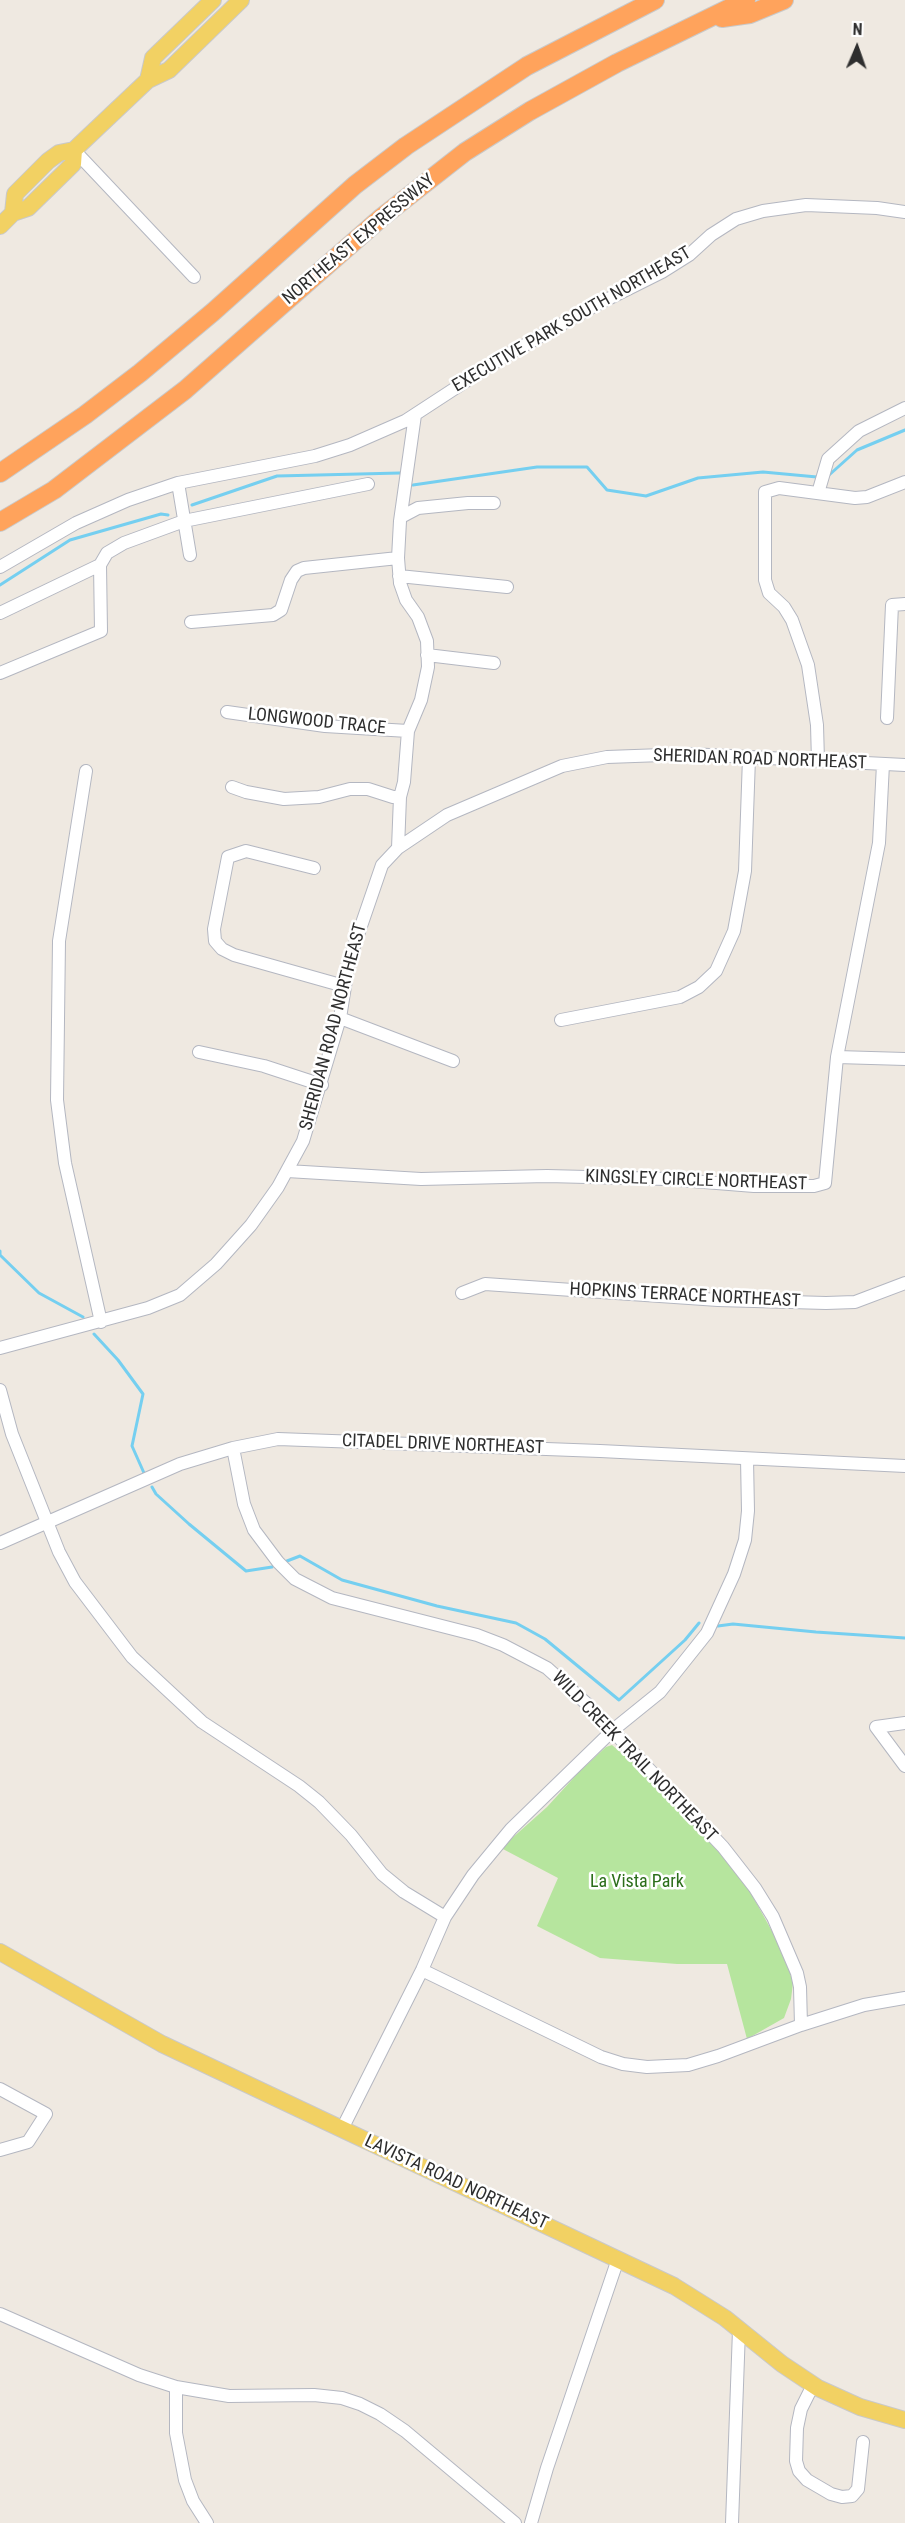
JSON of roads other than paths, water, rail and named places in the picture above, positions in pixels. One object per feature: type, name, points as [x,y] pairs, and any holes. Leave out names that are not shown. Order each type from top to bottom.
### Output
[{"type":"highway","points":[[0,473],[85,415],[140,373],[213,312],[355,185],[406,146],[527,66],[655,0]]},
{"type":"highway","name":"NORTHEAST EXPRESSWAY","points":[[0,522],[54,490],[185,390],[382,217],[465,152],[530,111],[598,74],[746,0]]},
{"type":"highway","points":[[706,21],[750,14],[784,0]]},
{"type":"main road","points":[[148,80],[153,58],[213,0]]},
{"type":"main road","points":[[0,226],[13,213],[15,194],[59,153],[74,150],[148,80],[169,70],[241,0]]},
{"type":"main road","name":"LAVISTA ROAD NORTHEAST","points":[[0,1952],[162,2044],[618,2259],[694,2298],[813,2385],[860,2407],[905,2420]]},
{"type":"street","points":[[74,150],[194,277]]},
{"type":"street","name":"EXECUTIVE PARK SOUTH NORTHEAST","points":[[0,567],[76,523],[128,500],[178,483],[315,456],[350,445],[415,415],[500,359],[596,305],[662,272],[689,255],[723,226],[736,219],[763,211],[806,205],[877,208],[905,212]]},
{"type":"street","points":[[818,493],[828,459],[859,431],[905,408]]},
{"type":"street","points":[[398,848],[400,797],[404,782],[408,731],[421,700],[428,667],[427,641],[418,617],[406,600],[399,576],[398,558],[401,517],[415,415]]},
{"type":"street","points":[[818,761],[817,725],[808,665],[792,620],[784,607],[769,593],[765,580],[765,492],[779,488],[855,498],[867,497],[905,482]]},
{"type":"street","points":[[178,483],[190,555]]},
{"type":"street","points":[[0,672],[101,631],[100,565],[106,553],[124,543],[184,521],[368,484]]},
{"type":"street","points":[[401,517],[418,508],[494,503]]},
{"type":"street","points":[[191,622],[273,615],[281,610],[291,580],[297,571],[304,568],[398,558]]},
{"type":"street","points":[[0,613],[100,565]]},
{"type":"street","points":[[399,576],[507,587]]},
{"type":"street","points":[[887,718],[892,605],[905,604]]},
{"type":"street","points":[[427,655],[494,663]]},
{"type":"street","name":"LONGWOOD TRACE","points":[[227,712],[325,726],[408,731]]},
{"type":"street","name":"SHERIDAN ROAD NORTHEAST","points":[[0,1348],[159,1305],[180,1295],[216,1264],[251,1225],[303,1141],[322,1085],[340,1018],[349,961],[382,865],[398,848],[447,815],[562,766],[607,757],[669,754],[905,765]]},
{"type":"street","points":[[561,1020],[680,998],[699,987],[716,971],[734,931],[746,871],[749,758]]},
{"type":"street","name":"KINGSLEY CIRCLE NORTHEAST","points":[[287,1170],[421,1179],[580,1177],[814,1186],[825,1183],[837,1057],[879,843],[883,764]]},
{"type":"street","points":[[86,771],[59,941],[57,1100],[65,1163],[101,1322]]},
{"type":"street","points":[[232,786],[255,794],[284,799],[319,797],[350,789],[368,789],[400,797]]},
{"type":"street","points":[[314,868],[246,852],[228,857],[214,929],[215,941],[222,949],[234,955],[344,986]]},
{"type":"street","points":[[340,1018],[453,1061]]},
{"type":"street","points":[[199,1052],[264,1066],[322,1085]]},
{"type":"street","points":[[837,1057],[905,1059]]},
{"type":"street","name":"HOPKINS TERRACE NORTHEAST","points":[[462,1293],[485,1284],[718,1300],[826,1303],[855,1302],[905,1283]]},
{"type":"street","points":[[0,1390],[12,1434],[59,1552],[75,1582],[132,1657],[202,1722],[306,1791],[351,1834],[382,1874],[404,1892],[445,1917]]},
{"type":"street","name":"CITADEL DRIVE NORTHEAST","points":[[0,1543],[180,1464],[233,1448],[278,1439],[905,1466]]},
{"type":"street","name":"WILD CREEK TRAIL NORTHEAST","points":[[233,1448],[244,1504],[254,1530],[278,1562],[295,1579],[332,1598],[477,1635],[525,1654],[547,1668],[613,1730],[723,1847],[755,1888],[773,1917],[797,1973],[800,1986],[801,2025]]},
{"type":"street","points":[[342,2129],[422,1970],[445,1917],[473,1875],[504,1837],[613,1730],[660,1692],[709,1628],[734,1574],[745,1540],[748,1511],[747,1459]]},
{"type":"street","points":[[905,1723],[876,1726],[905,1766]]},
{"type":"street","points":[[422,1970],[580,2048],[634,2066],[688,2065],[864,2005],[905,1998]]},
{"type":"street","points":[[0,2089],[46,2114],[28,2142],[0,2150]]},
{"type":"street","points":[[531,2523],[553,2450],[618,2259]]},
{"type":"street","points":[[0,2314],[139,2374],[176,2387],[229,2396],[342,2398],[360,2404],[405,2431],[515,2523]]},
{"type":"street","points":[[732,2523],[739,2330]]},
{"type":"street","points":[[813,2385],[801,2409],[797,2428],[796,2462],[799,2471],[807,2480],[831,2494],[842,2497],[852,2496],[858,2489],[863,2442]]},
{"type":"street","points":[[176,2387],[176,2433],[185,2480],[193,2501],[207,2523]]},
{"type":"waterway","points":[[828,476],[857,450],[905,430]]},
{"type":"waterway","points":[[413,485],[537,467],[587,467],[607,490],[646,496],[698,478],[763,472],[817,477]]},
{"type":"waterway","points":[[192,505],[277,476],[400,473]]},
{"type":"waterway","points":[[0,585],[70,540],[161,514],[168,515]]},
{"type":"waterway","points":[[0,1251],[0,1255],[39,1293],[83,1317]]},
{"type":"waterway","points":[[94,1334],[118,1360],[143,1394],[132,1446],[144,1473]]},
{"type":"waterway","points":[[152,1487],[156,1494],[189,1524],[246,1571],[272,1567]]},
{"type":"waterway","points":[[287,1561],[300,1556],[342,1580],[437,1606],[516,1623],[545,1639],[619,1700],[685,1640],[699,1623]]},
{"type":"waterway","points":[[718,1626],[733,1624],[905,1638]]},
{"type":"park label","name":"La Vista Park","points":[[637,1882]]}]
